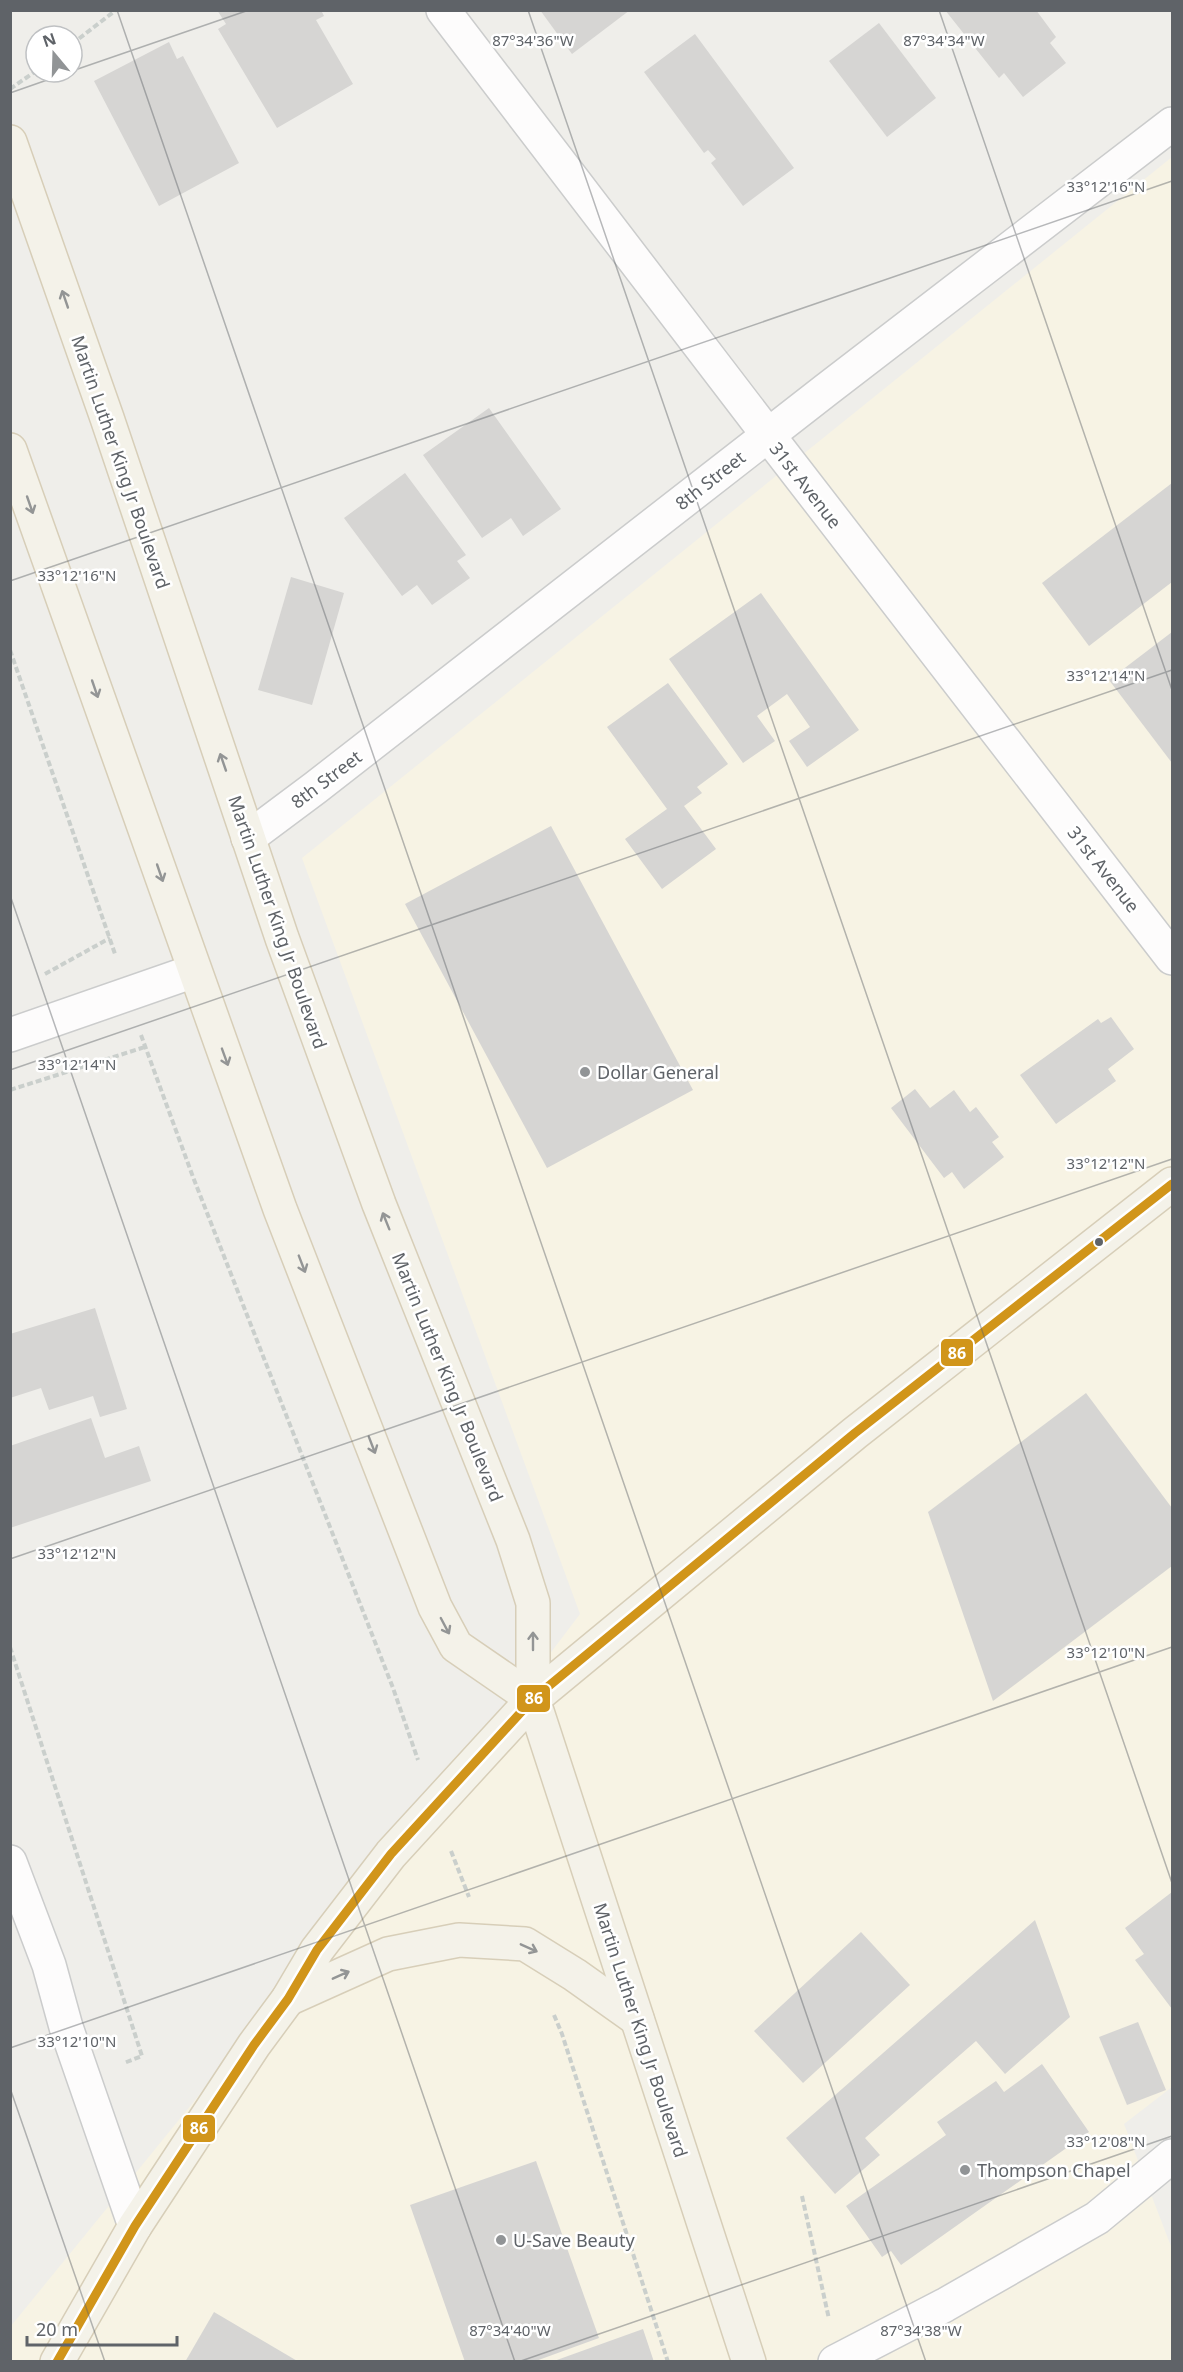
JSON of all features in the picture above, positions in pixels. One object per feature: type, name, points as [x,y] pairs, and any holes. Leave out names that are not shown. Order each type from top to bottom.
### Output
[{"type":"main road","name":"Martin Luther King Jr Boulevard","points":[[10,142],[107,418],[282,938],[379,1204],[513,1540],[533,1604],[533,1700],[749,2361]]},
{"type":"main road","points":[[10,450],[280,1209],[435,1607],[456,1646],[533,1700]]},
{"type":"main road","points":[[57,2361],[135,2226],[254,2044],[288,1999],[317,1950],[392,1854],[533,1700],[855,1433],[1173,1184]]},
{"type":"main road","points":[[288,1999],[388,1954],[459,1940],[525,1944],[575,1975],[637,2019]]},
{"type":"street","name":"31st Avenue","points":[[443,10],[1173,958]]},
{"type":"street","name":"8th Street","points":[[248,838],[1173,124]]},
{"type":"street","points":[[10,1035],[194,971]]},
{"type":"street","points":[[10,1862],[49,1965],[66,2027],[135,2226]]},
{"type":"street","points":[[836,2361],[945,2305],[1097,2218],[1173,2156]]},
{"type":"path","points":[[84,35],[116,10]]},
{"type":"path","points":[[10,89],[24,79]]},
{"type":"path","points":[[10,650],[110,938],[126,995],[145,1047],[193,1177],[393,1688],[433,1808],[486,1942]]},
{"type":"path","points":[[40,977],[110,938]]},
{"type":"path","points":[[10,1090],[145,1047]]},
{"type":"path","points":[[552,2011],[562,2034],[668,2361]]},
{"type":"path","points":[[802,2196],[836,2361]]},
{"type":"shaded area","points":[[1172,157],[1172,2087],[1124,2124],[1172,2249],[1172,2361],[11,2362],[11,2326],[433,1808],[580,1614],[302,858]]},
{"type":"building","points":[[217,10],[321,10],[324,16],[316,20],[353,84],[277,128],[218,29],[226,24]]},
{"type":"building","points":[[540,10],[630,10],[572,54]]},
{"type":"building","points":[[945,10],[1036,10],[1056,37],[1050,43],[1066,63],[1023,97],[1004,73],[999,78]]},
{"type":"building","points":[[879,23],[936,98],[887,137],[829,61]]},
{"type":"building","points":[[695,34],[794,168],[743,206],[711,163],[716,159],[708,150],[704,153],[644,72]]},
{"type":"building","points":[[169,42],[177,59],[183,56],[239,163],[159,206],[94,81]]},
{"type":"building","points":[[489,408],[561,509],[523,536],[511,518],[482,538],[423,455]]},
{"type":"building","points":[[405,473],[466,555],[457,561],[470,578],[432,605],[417,585],[402,596],[344,518]]},
{"type":"building","points":[[1172,483],[1172,582],[1089,646],[1042,583]]},
{"type":"building","points":[[291,577],[344,593],[312,705],[258,690]]},
{"type":"building","points":[[761,593],[859,730],[807,767],[789,741],[810,727],[787,694],[757,716],[775,741],[743,763],[669,659]]},
{"type":"building","points":[[1172,632],[1172,763],[1109,680]]},
{"type":"building","points":[[668,683],[728,764],[697,787],[702,793],[684,806],[716,849],[662,889],[625,839],[667,809],[607,727]]},
{"type":"building","points":[[551,826],[693,1090],[547,1168],[405,904]]},
{"type":"building","points":[[1111,1017],[1134,1049],[1108,1069],[1116,1081],[1056,1124],[1020,1075],[1098,1019],[1101,1023]]},
{"type":"building","points":[[915,1089],[930,1108],[954,1090],[970,1112],[976,1107],[999,1137],[992,1142],[1004,1157],[964,1189],[952,1172],[944,1178],[891,1108]]},
{"type":"building","points":[[95,1308],[127,1409],[100,1417],[93,1396],[49,1410],[41,1388],[10,1398],[10,1334]]},
{"type":"building","points":[[1086,1393],[1172,1508],[1172,1566],[993,1701],[928,1512]]},
{"type":"building","points":[[91,1418],[105,1458],[139,1446],[151,1481],[10,1528],[10,1446]]},
{"type":"building","points":[[1172,1892],[1172,2009],[1135,1960],[1144,1954],[1125,1928]]},
{"type":"building","points":[[1035,1920],[1070,2017],[1005,2074],[976,2041],[865,2138],[880,2155],[835,2194],[786,2138]]},
{"type":"building","points":[[861,1932],[910,1985],[803,2083],[754,2031]]},
{"type":"building","points":[[1138,2022],[1166,2090],[1127,2105],[1099,2037]]},
{"type":"building","name":"Thompson Chapel","points":[[1042,2064],[1089,2132],[901,2265],[891,2251],[882,2257],[846,2206],[946,2135],[937,2122],[996,2081],[1004,2092]]},
{"type":"building","points":[[536,2161],[599,2338],[533,2362],[465,2362],[410,2205]]},
{"type":"building","points":[[214,2312],[299,2362],[185,2362]]},
{"type":"building","points":[[643,2329],[654,2362],[554,2362],[554,2361]]},
{"type":"transit line","name":"86","points":[[57,2362],[135,2226],[254,2045],[288,1999],[317,1950],[391,1854],[533,1699],[855,1433],[1172,1184]]},
{"type":"place","name":"Dollar General","points":[[585,1072]]},
{"type":"place","name":"Thompson Chapel","points":[[965,2170]]},
{"type":"place","name":"U-Save Beauty","points":[[501,2240]]}]
